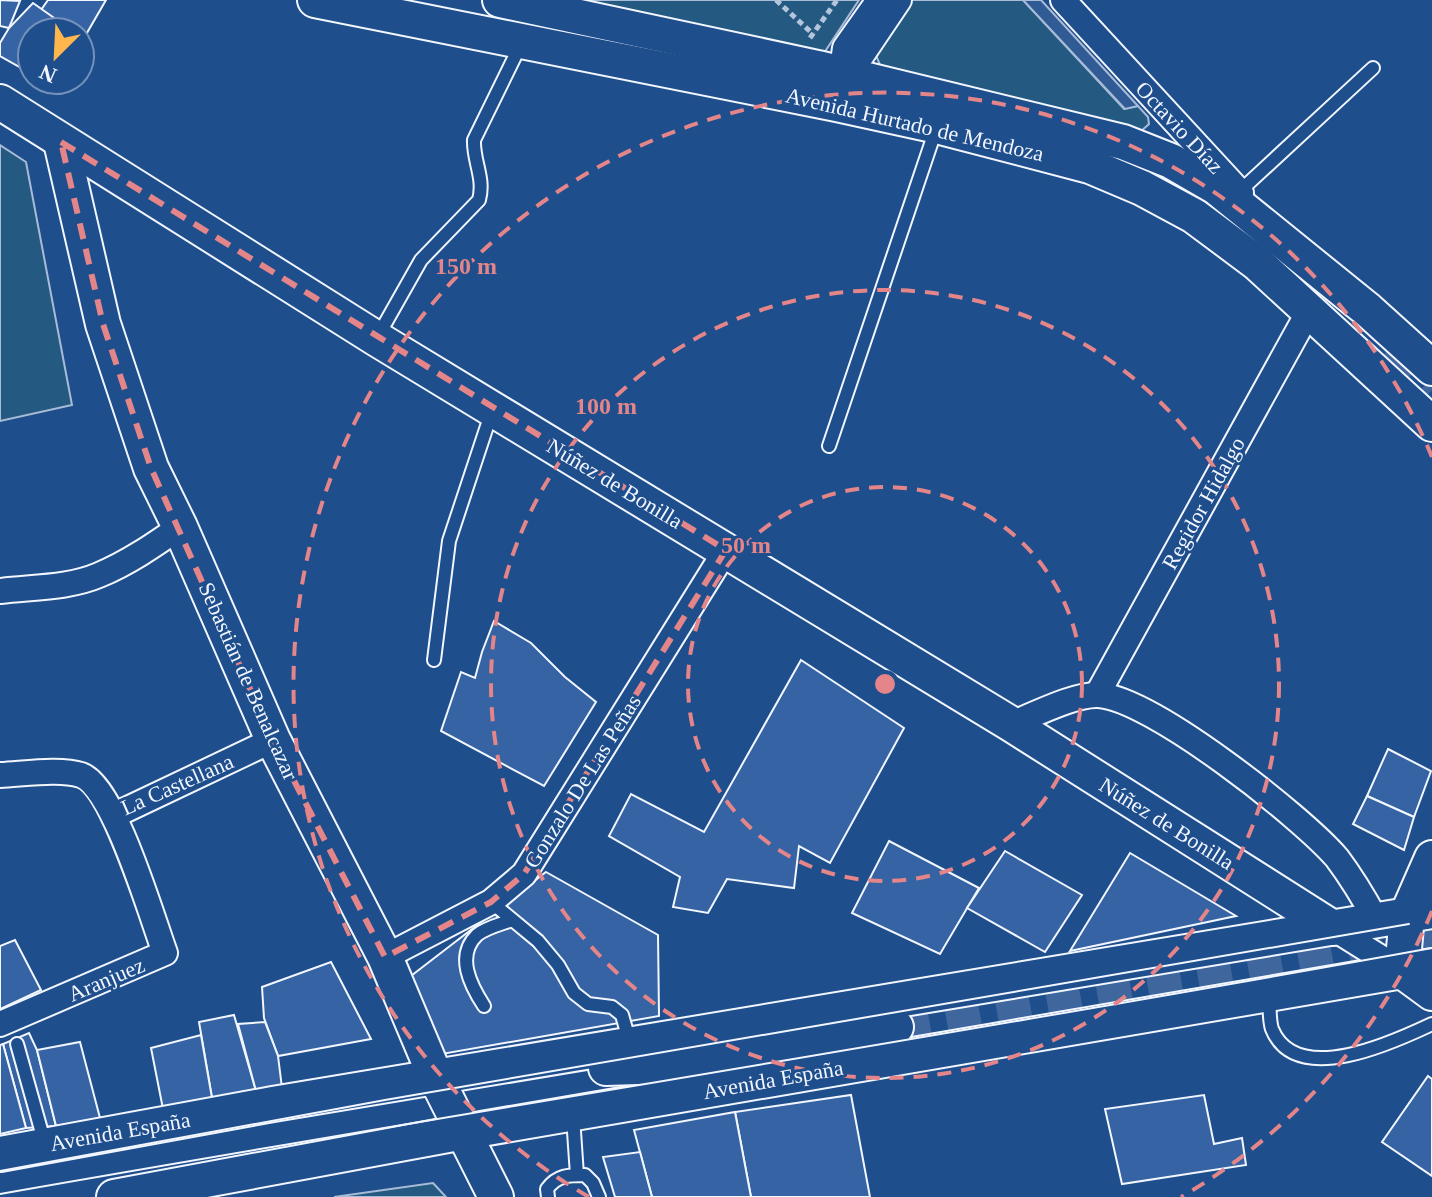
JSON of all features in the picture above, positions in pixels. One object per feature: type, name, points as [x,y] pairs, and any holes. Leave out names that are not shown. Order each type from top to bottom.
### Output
[{"type":"main road","name":"Avenida Hurtado de Mendoza","points":[[315,0],[523,41],[840,89],[1089,133],[1123,142],[1159,156],[1216,187],[1368,310],[1432,368]]},
{"type":"main road","name":"Avenida Hurtado de Mendoza","points":[[500,0],[840,89],[937,126],[1090,166],[1142,188],[1194,216],[1257,263],[1432,424]]},
{"type":"main road","name":"Núñez de Bonilla","points":[[0,102],[377,339],[1011,724],[1333,928]]},
{"type":"main road","name":"Sebastián de Benalcazar","points":[[61,142],[103,324],[151,468],[273,740],[385,957],[436,1078],[496,1197]]},
{"type":"main road","points":[[1417,968],[1405,915],[1432,858]]},
{"type":"main road","points":[[1405,915],[1432,948]]},
{"type":"main road","name":"Avenida España","points":[[0,1154],[1405,915]]},
{"type":"main road","name":"Núñez de Bonilla","points":[[1417,968],[1432,993]]},
{"type":"main road","name":"Avenida España","points":[[114,1197],[464,1132],[1417,968]]},
{"type":"main road","name":"Avenida España","points":[[478,1071],[668,1066],[896,1027]]},
{"type":"street","points":[[840,89],[845,48],[879,0]]},
{"type":"street","points":[[840,89],[899,0]]},
{"type":"street","name":"Octavio Díaz","points":[[1063,0],[1298,253]]},
{"type":"street","name":"Regidor Hidalgo","points":[[1097,695],[1309,311]]},
{"type":"street","points":[[0,591],[70,583],[97,576],[139,555],[180,527]]},
{"type":"street","name":"Gonzalo De Las Peñas","points":[[385,957],[491,902],[524,874],[726,550]]},
{"type":"street","points":[[1011,724],[1074,700],[1097,695],[1124,702],[1168,725],[1261,789],[1335,856],[1357,885],[1405,915]]},
{"type":"street","name":"La Castellana","points":[[0,775],[81,775],[93,782],[115,815],[273,740]]},
{"type":"street","name":"Aranjuez","points":[[0,1024],[165,953],[115,815]]},
{"type":"street","name":"Núñez de Bonilla","points":[[1333,928],[1417,968]]},
{"type":"lane","points":[[377,339],[421,260],[479,200],[482,187],[473,152],[474,140],[483,116],[523,41]]},
{"type":"lane","points":[[1240,191],[1373,68]]},
{"type":"lane","points":[[829,446],[937,126]]},
{"type":"lane","points":[[434,660],[449,541],[493,409]]},
{"type":"lane","points":[[491,902],[538,941],[558,965],[574,993],[588,1004],[612,1007],[622,1015],[630,1045]]},
{"type":"lane","points":[[484,1006],[471,985],[466,964],[468,946],[478,933],[512,920]]},
{"type":"lane","points":[[1268,995],[1272,1028],[1283,1047],[1314,1059],[1360,1053],[1432,1024]]},
{"type":"lane","points":[[17,1044],[45,1144]]},
{"type":"lane","points":[[573,1114],[577,1175]]},
{"type":"lane","points":[[548,1197],[547,1189],[553,1181],[577,1175],[585,1175],[593,1183],[599,1197]]},
{"type":"path","points":[[776,0],[813,34],[837,0]]},
{"type":"highlighted area","points":[[61,142],[726,550],[524,874],[491,902],[385,957],[273,740],[151,468],[103,324]]},
{"type":"shaded area","points":[[582,0],[859,0],[822,56]]},
{"type":"shaded area","points":[[909,0],[1023,0],[1124,109],[1138,106],[1148,117],[1149,124],[1139,133],[889,71],[880,65],[875,53]]},
{"type":"shaded area","points":[[1023,0],[1041,0],[1138,106],[1125,109]]},
{"type":"shaded area","points":[[0,145],[26,162],[72,405],[0,421]]},
{"type":"shaded area","points":[[433,1183],[446,1197],[334,1197]]},
{"type":"building","points":[[0,0],[20,1],[9,28],[0,26]]},
{"type":"building","points":[[48,0],[106,0],[96,17],[50,16],[41,10]]},
{"type":"building","points":[[33,3],[51,16],[21,16]]},
{"type":"building","points":[[16,21],[16,65],[0,56],[0,43]]},
{"type":"building","points":[[494,621],[531,643],[596,702],[544,786],[441,731],[461,672],[475,678]]},
{"type":"building","points":[[801,660],[904,728],[830,863],[799,846],[794,888],[727,879],[708,913],[673,907],[680,877],[609,836],[631,794],[704,832]]},
{"type":"building","points":[[1388,749],[1431,771],[1414,817],[1367,796]]},
{"type":"building","points":[[1367,796],[1414,817],[1404,850],[1353,824]]},
{"type":"building","points":[[889,841],[979,888],[940,954],[852,913]]},
{"type":"building","points":[[1005,851],[1082,895],[1045,952],[967,908]]},
{"type":"building","points":[[1130,853],[1236,916],[1070,951]]},
{"type":"building","points":[[546,872],[658,935],[659,1016],[442,1054],[407,979]]},
{"type":"building","points":[[15,940],[41,990],[0,1009],[0,946]]},
{"type":"building","points":[[331,962],[371,1039],[278,1056],[264,1018],[262,987]]},
{"type":"building","points":[[234,1015],[256,1091],[212,1098],[199,1022]]},
{"type":"building","points":[[265,1022],[278,1056],[282,1088],[256,1091],[238,1024]]},
{"type":"building","points":[[29,1033],[37,1050],[56,1126],[26,1128],[3,1044]]},
{"type":"building","points":[[201,1035],[212,1098],[163,1109],[151,1048]]},
{"type":"building","points":[[80,1042],[100,1118],[56,1126],[37,1050]]},
{"type":"building","points":[[3,1044],[26,1128],[0,1134],[0,1045]]},
{"type":"building","points":[[1428,1076],[1432,1079],[1432,1176],[1382,1142]]},
{"type":"building","points":[[851,1095],[870,1197],[751,1197],[735,1112]]},
{"type":"building","points":[[1204,1095],[1214,1144],[1242,1138],[1246,1165],[1122,1184],[1105,1109]]},
{"type":"building","points":[[735,1112],[751,1197],[652,1197],[634,1130]]},
{"type":"building","points":[[640,1152],[652,1197],[615,1197],[603,1157]]},
{"type":"tunnel","points":[[1388,350],[1432,390]]},
{"type":"tunnel","points":[[896,1027],[1432,934]]},
{"type":"tram line","points":[[0,1171],[385,1100],[1409,924]]},
{"type":"tram line","points":[[0,1194],[1432,948]]}]
